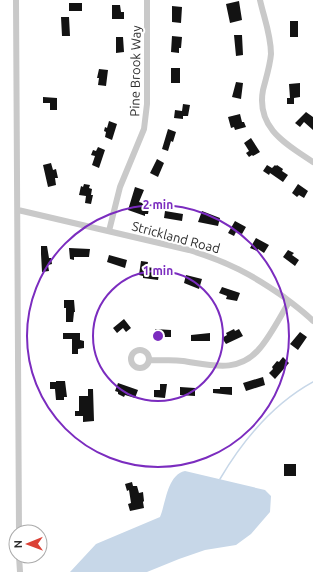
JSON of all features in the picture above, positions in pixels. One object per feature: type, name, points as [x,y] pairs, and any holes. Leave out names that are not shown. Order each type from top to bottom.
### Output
[{"type":"street","points":[[16,0],[19,524]]},
{"type":"street","name":"Pine Brook Way","points":[[109,231],[120,187],[127,167],[140,139],[146,119],[147,0]]},
{"type":"street","points":[[261,1],[270,45],[270,64],[262,100],[264,113],[274,134],[313,162]]},
{"type":"street","name":"Strickland Road","points":[[18,210],[189,250],[217,258],[252,276],[313,319]]},
{"type":"street","points":[[149,360],[180,361],[219,367],[240,363],[251,357],[260,348],[289,302]]},
{"type":"water","points":[[185,471],[265,490],[271,496],[270,512],[251,534],[236,545],[205,550],[147,572],[70,572],[96,544],[160,517],[168,490],[174,478]]},
{"type":"building","points":[[239,1],[242,20],[230,23],[226,4]]},
{"type":"building","points":[[69,3],[82,3],[82,11],[69,11]]},
{"type":"building","points":[[112,5],[120,5],[121,12],[124,12],[124,19],[112,19]]},
{"type":"building","points":[[172,6],[182,7],[181,23],[172,22]]},
{"type":"building","points":[[61,17],[69,17],[70,36],[62,36]]},
{"type":"building","points":[[290,21],[298,21],[298,37],[290,37]]},
{"type":"building","points":[[234,35],[242,35],[243,55],[236,56]]},
{"type":"building","points":[[172,36],[182,37],[179,53],[171,52]]},
{"type":"building","points":[[116,37],[123,37],[124,52],[116,53]]},
{"type":"building","points":[[171,68],[180,68],[180,83],[171,83]]},
{"type":"building","points":[[99,69],[108,70],[106,86],[98,85],[99,78],[97,78]]},
{"type":"building","points":[[236,82],[243,83],[241,99],[232,97]]},
{"type":"building","points":[[300,83],[300,97],[294,98],[294,104],[287,104],[287,98],[290,98],[289,84]]},
{"type":"building","points":[[43,97],[57,98],[57,110],[50,110],[50,103],[43,103]]},
{"type":"building","points":[[183,104],[190,105],[188,116],[183,116],[183,119],[174,118],[175,110],[182,111]]},
{"type":"building","points":[[306,112],[313,117],[313,130],[304,122],[300,127],[295,123]]},
{"type":"building","points":[[240,114],[242,122],[244,122],[246,127],[235,130],[234,127],[231,128],[228,117]]},
{"type":"building","points":[[109,121],[117,124],[112,140],[105,137],[106,132],[104,131],[105,127],[107,128]]},
{"type":"building","points":[[168,129],[176,132],[168,151],[162,149]]},
{"type":"building","points":[[251,138],[260,152],[249,157],[246,153],[249,151],[244,143]]},
{"type":"building","points":[[98,147],[105,150],[99,168],[92,165],[95,156],[91,155],[93,150],[96,151]]},
{"type":"building","points":[[157,159],[164,163],[158,177],[150,173]]},
{"type":"building","points":[[51,163],[53,170],[56,169],[58,178],[55,178],[56,185],[48,187],[43,165]]},
{"type":"building","points":[[267,165],[272,168],[277,165],[283,169],[282,171],[288,175],[283,182],[270,173],[269,175],[263,171]]},
{"type":"building","points":[[84,184],[90,185],[89,188],[92,189],[91,195],[93,195],[91,204],[85,203],[86,196],[79,195],[81,186],[83,187]]},
{"type":"building","points":[[298,184],[308,191],[304,198],[299,195],[297,197],[292,193]]},
{"type":"building","points":[[135,187],[144,190],[139,202],[146,204],[145,207],[149,208],[148,214],[145,214],[145,216],[128,210]]},
{"type":"building","points":[[165,211],[183,214],[182,221],[164,218]]},
{"type":"building","points":[[202,211],[220,218],[218,226],[198,222]]},
{"type":"building","points":[[235,221],[246,227],[242,234],[236,232],[234,236],[228,233]]},
{"type":"building","points":[[256,238],[269,245],[264,253],[258,249],[257,251],[250,248]]},
{"type":"building","points":[[41,246],[47,246],[49,258],[51,258],[52,264],[48,265],[49,271],[42,272]]},
{"type":"building","points":[[69,248],[90,249],[89,257],[74,257],[74,260],[70,259]]},
{"type":"building","points":[[288,250],[294,253],[292,255],[299,260],[295,266],[283,257]]},
{"type":"building","points":[[109,255],[127,260],[125,268],[107,262]]},
{"type":"building","points":[[141,261],[148,262],[147,267],[160,269],[158,280],[143,278],[143,276],[139,275]]},
{"type":"building","points":[[186,275],[202,279],[199,289],[184,283]]},
{"type":"building","points":[[222,287],[240,293],[237,301],[226,299],[227,296],[219,293]]},
{"type":"building","points":[[64,300],[74,300],[75,312],[73,322],[66,322],[66,308],[64,308]]},
{"type":"building","points":[[124,319],[131,328],[126,332],[123,328],[117,333],[113,328]]},
{"type":"building","points":[[155,329],[171,330],[171,337],[155,337]]},
{"type":"building","points":[[234,329],[235,331],[239,329],[243,336],[226,344],[222,338],[227,335],[226,333]]},
{"type":"building","points":[[300,332],[307,337],[298,350],[290,344]]},
{"type":"building","points":[[63,333],[80,333],[80,340],[84,341],[84,348],[78,349],[78,354],[72,354],[72,339],[63,339]]},
{"type":"building","points":[[210,333],[210,341],[191,341],[191,335]]},
{"type":"building","points":[[283,357],[289,363],[275,379],[269,373],[277,361],[279,362]]},
{"type":"building","points":[[263,377],[265,385],[246,391],[243,383]]},
{"type":"building","points":[[65,381],[67,397],[64,397],[64,400],[56,400],[55,389],[50,389],[50,382]]},
{"type":"building","points":[[118,383],[138,390],[135,398],[125,395],[124,397],[118,394],[118,392],[115,391]]},
{"type":"building","points":[[160,384],[167,384],[165,398],[154,397],[154,390],[160,390]]},
{"type":"building","points":[[180,387],[195,388],[195,396],[180,395]]},
{"type":"building","points":[[220,387],[232,387],[232,395],[213,393],[213,389],[220,389]]},
{"type":"building","points":[[88,389],[93,389],[94,421],[83,422],[83,416],[75,416],[75,411],[79,411],[79,396],[88,396]]},
{"type":"building","points":[[284,464],[296,464],[296,476],[284,476]]},
{"type":"building","points":[[132,482],[133,486],[137,486],[139,493],[143,492],[144,508],[130,511],[128,504],[131,503],[129,490],[127,491],[125,484]]},
{"type":"waterway","points":[[220,479],[239,450],[260,424],[285,401],[313,382]]}]
